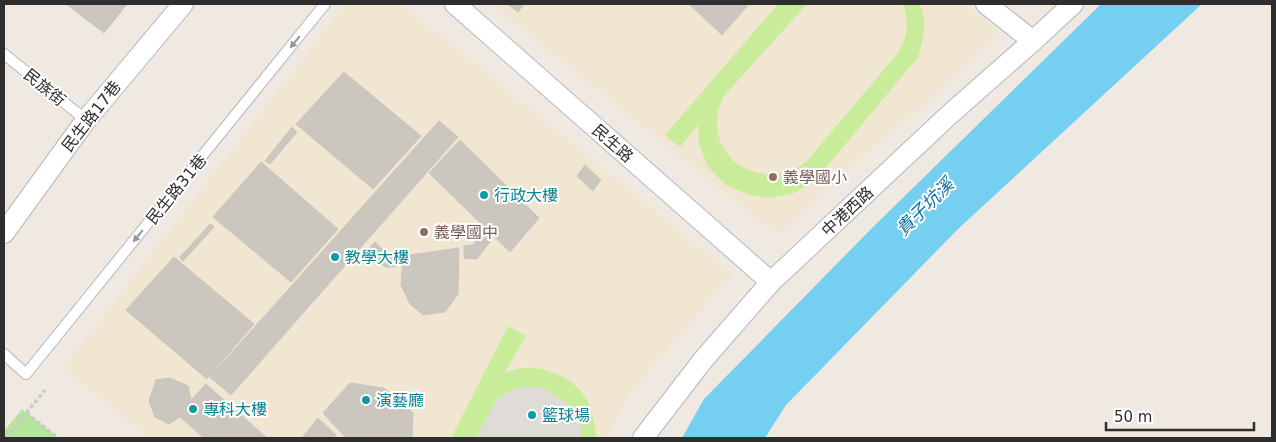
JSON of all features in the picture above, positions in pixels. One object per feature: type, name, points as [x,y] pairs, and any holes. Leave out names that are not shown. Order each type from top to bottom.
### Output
[{"type":"street","name":"民生路17巷","points":[[4,233],[86,120],[183,4]]},
{"type":"street","name":"民生路","points":[[455,4],[771,282]]},
{"type":"street","points":[[986,4],[1033,42]]},
{"type":"street","name":"中港西路","points":[[643,438],[703,360],[771,282],[949,115],[1033,42],[1073,4]]},
{"type":"lane","name":"民生路31巷","points":[[4,354],[26,374],[326,4]]},
{"type":"lane","name":"民族街","points":[[4,54],[86,120]]},
{"type":"path","points":[[6,438],[45,390]]},
{"type":"path","points":[[27,413],[58,438]]},
{"type":"shaded area","name":"義學國中","points":[[345,4],[402,4],[733,275],[630,394],[605,438],[150,438],[63,368]]},
{"type":"shaded area","name":"義學國小","points":[[492,4],[964,4],[999,32],[909,119],[904,119],[777,235]]},
{"type":"shaded area","name":"籃球場","points":[[521,386],[544,388],[569,405],[581,425],[580,438],[476,438],[498,398]]},
{"type":"green space","points":[[778,4],[807,4],[724,96],[718,111],[718,132],[725,150],[739,165],[758,173],[775,174],[788,172],[806,162],[898,53],[907,29],[903,4],[920,4],[924,18],[924,30],[918,57],[814,182],[794,193],[769,198],[750,195],[726,185],[708,167],[699,143],[698,125],[680,147],[665,135]]},
{"type":"green space","points":[[508,326],[526,336],[505,372],[521,368],[541,369],[570,381],[584,395],[589,404],[597,438],[580,438],[581,425],[498,398],[476,438],[451,438]]},
{"type":"green space","points":[[22,409],[58,438],[4,438],[4,431]]},
{"type":"water","name":"貴子坑溪","points":[[1101,4],[1202,4],[958,229],[786,405],[765,438],[682,438],[704,399],[871,229]]},
{"type":"building","points":[[66,4],[127,4],[104,33]]},
{"type":"building","points":[[507,4],[524,4],[518,12]]},
{"type":"building","points":[[689,4],[749,4],[722,35]]},
{"type":"building","points":[[344,72],[421,136],[373,189],[296,124]]},
{"type":"building","name":"教學大樓","points":[[439,121],[458,137],[231,395],[210,377]]},
{"type":"building","points":[[292,127],[297,132],[270,164],[265,161]]},
{"type":"building","name":"行政大樓","points":[[460,140],[539,218],[510,252],[429,173]]},
{"type":"building","points":[[261,162],[338,229],[291,282],[213,217]]},
{"type":"building","points":[[585,165],[601,180],[593,191],[577,176]]},
{"type":"building","points":[[210,224],[214,227],[183,261],[180,257]]},
{"type":"building","points":[[484,231],[492,239],[477,259],[464,258],[464,246],[473,245]]},
{"type":"building","points":[[375,242],[389,255],[397,254],[396,267],[385,267],[367,250]]},
{"type":"building","points":[[459,248],[458,294],[445,312],[423,315],[410,304],[401,285],[403,256]]},
{"type":"building","points":[[174,257],[254,324],[207,379],[126,310]]},
{"type":"building","name":"專科大樓","points":[[170,378],[188,386],[191,400],[206,384],[267,438],[204,438],[180,417],[169,424],[155,417],[149,401],[156,380]]},
{"type":"building","name":"演藝廳","points":[[350,383],[384,388],[413,413],[412,438],[346,438],[323,413]]},
{"type":"building","name":"專科大樓","points":[[318,418],[336,435],[334,438],[302,438]]},
{"type":"place","name":"義學國小","points":[[773,177]]},
{"type":"place","name":"行政大樓","points":[[484,195]]},
{"type":"place","name":"義學國中","points":[[424,232]]},
{"type":"place","name":"教學大樓","points":[[335,257]]},
{"type":"place","name":"演藝廳","points":[[366,400]]},
{"type":"place","name":"專科大樓","points":[[193,409]]},
{"type":"place","name":"籃球場","points":[[532,415]]}]
